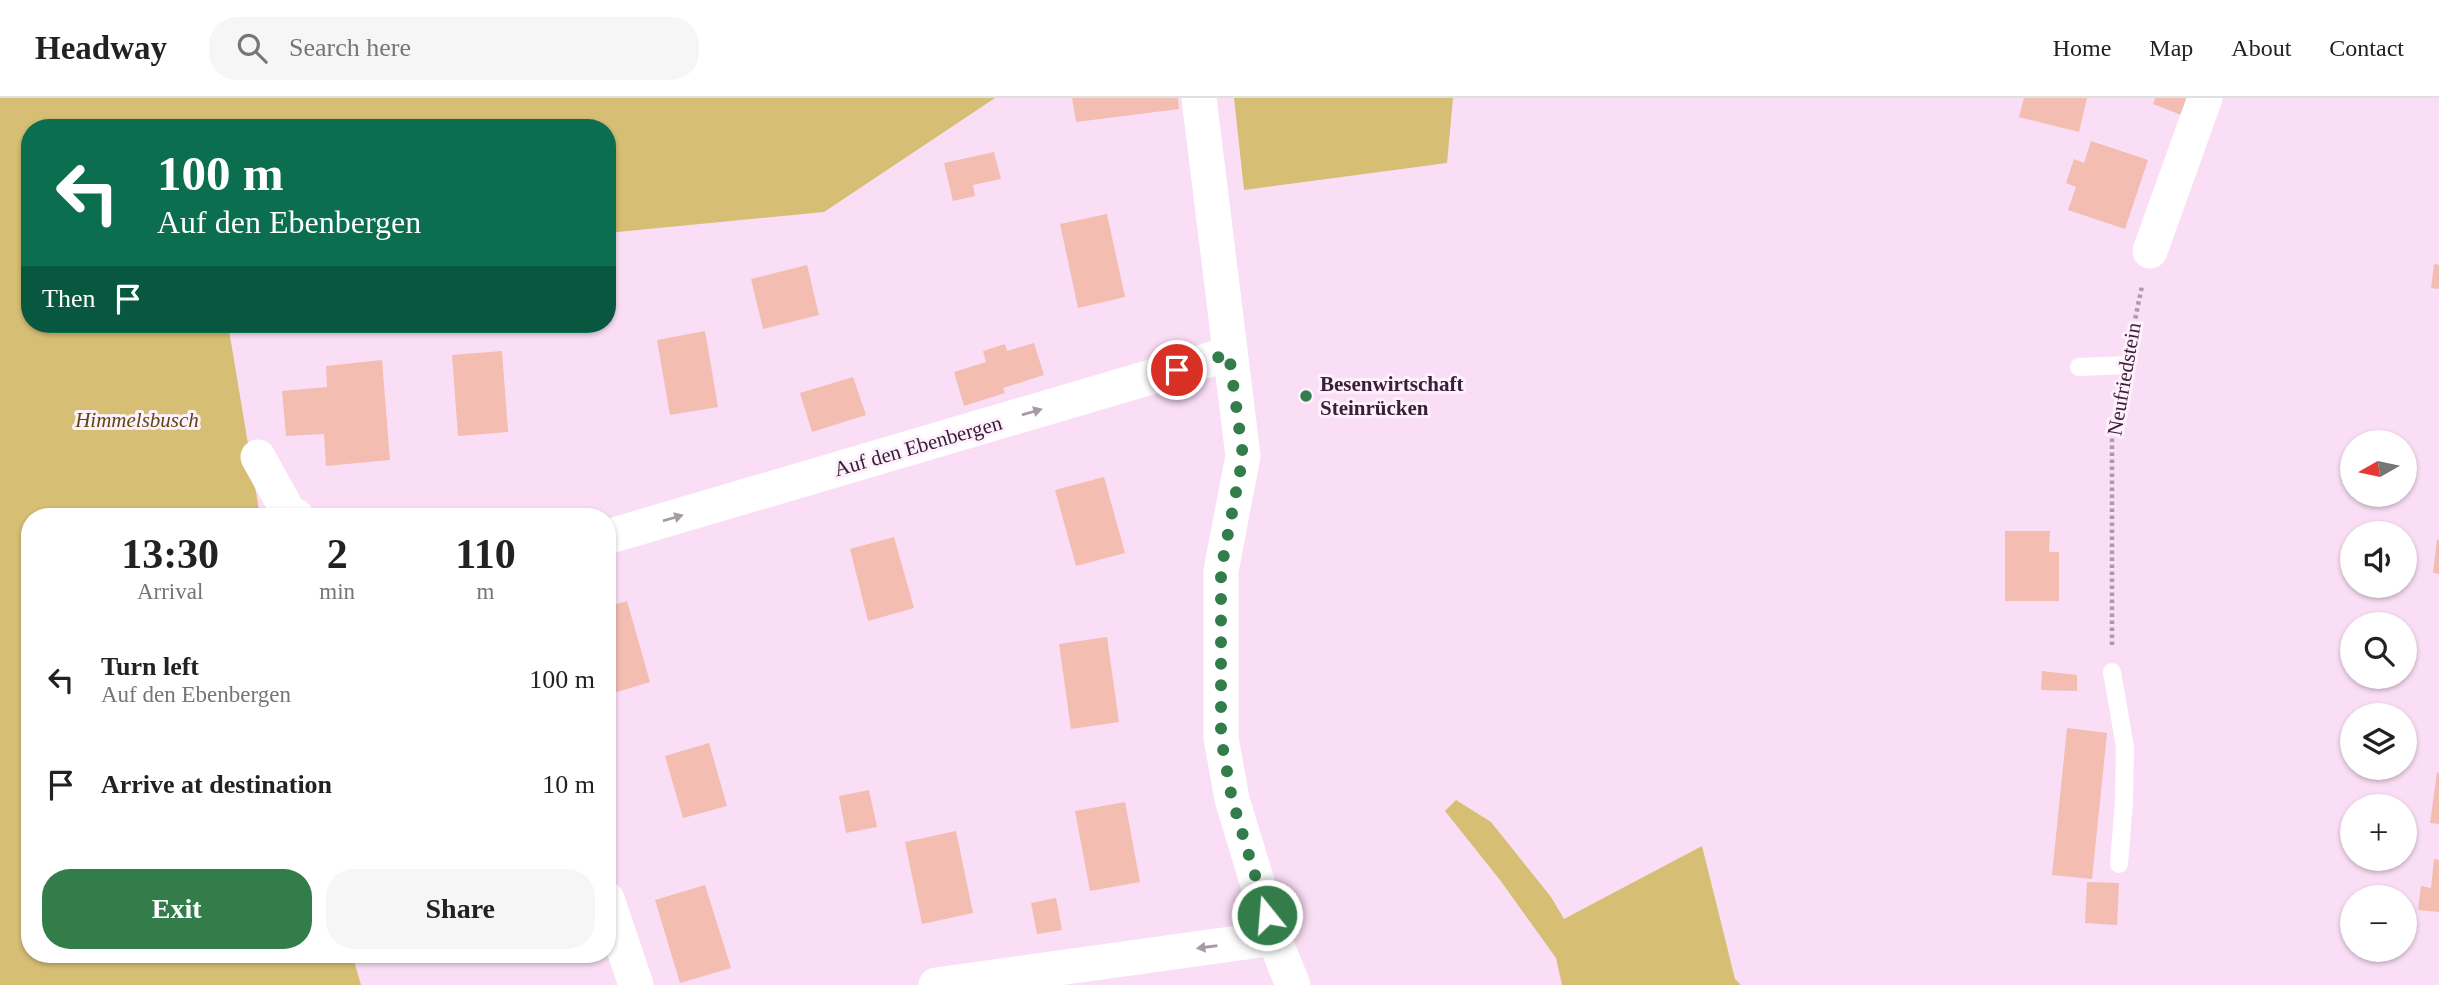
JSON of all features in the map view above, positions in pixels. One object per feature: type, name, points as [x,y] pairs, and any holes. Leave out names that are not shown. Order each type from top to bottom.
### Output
[{"type":"street","points":[[1199,98],[1243,456],[1221,570],[1221,738],[1232,799],[1274,938],[1293,985]]},
{"type":"street","points":[[2150,251],[2205,98]]},
{"type":"street","name":"Auf den Ebenbergen","points":[[616,534],[1229,354]]},
{"type":"street","points":[[258,457],[286,508]]},
{"type":"street","points":[[616,926],[636,985]]},
{"type":"street","points":[[936,985],[1274,938]]},
{"type":"lane","points":[[2079,368],[2125,365]]},
{"type":"lane","points":[[2112,672],[2125,747],[2119,864]]},
{"type":"path","name":"Neufriedstein","points":[[2112,672],[2112,428],[2150,251]]},
{"type":"green space","name":"Himmelsbusch","points":[[0,98],[995,98],[824,212],[616,232],[616,119],[21,119],[21,333],[230,333],[259,508],[21,508],[21,963],[355,963],[361,985],[0,985]]},
{"type":"green space","points":[[1234,98],[1453,98],[1447,163],[1244,190]]},
{"type":"green space","points":[[1456,800],[1491,822],[1551,897],[1564,919],[1702,846],[1735,979],[1741,985],[1562,985],[1556,958],[1500,880],[1445,811]]},
{"type":"building","points":[[1072,98],[1178,98],[1179,109],[1076,122]]},
{"type":"building","points":[[2024,98],[2087,98],[2079,132],[2019,117]]},
{"type":"building","points":[[2155,98],[2196,98],[2189,118],[2153,104]]},
{"type":"building","points":[[2091,141],[2148,160],[2125,229],[2068,210],[2076,187],[2066,183],[2074,159],[2084,163]]},
{"type":"building","points":[[994,152],[1001,179],[973,185],[975,196],[953,201],[944,163]]},
{"type":"building","points":[[1107,214],[1125,297],[1078,308],[1060,224]]},
{"type":"building","points":[[2434,264],[2439,265],[2439,289],[2431,288]]},
{"type":"building","points":[[807,265],[819,315],[763,329],[751,279]]},
{"type":"building","points":[[705,331],[718,407],[670,415],[657,340]]},
{"type":"building","points":[[1034,343],[1044,375],[1003,388],[1005,393],[964,406],[954,372],[986,362],[983,351],[1005,344],[1007,351]]},
{"type":"building","points":[[502,351],[508,432],[458,436],[452,355]]},
{"type":"building","points":[[382,360],[390,460],[326,466],[324,434],[286,436],[282,391],[327,387],[326,366]]},
{"type":"building","points":[[853,377],[866,415],[812,432],[800,393]]},
{"type":"building","points":[[1104,477],[1125,553],[1076,566],[1055,490]]},
{"type":"building","points":[[2005,531],[2050,531],[2049,552],[2059,552],[2059,601],[2005,601]]},
{"type":"building","points":[[894,537],[914,608],[868,621],[850,549]]},
{"type":"building","points":[[2437,539],[2439,540],[2439,574],[2433,573]]},
{"type":"building","points":[[627,601],[650,682],[616,692],[616,604]]},
{"type":"building","points":[[1107,637],[1119,722],[1071,729],[1059,644]]},
{"type":"building","points":[[2042,671],[2077,675],[2077,691],[2041,690]]},
{"type":"building","points":[[2067,728],[2107,733],[2092,879],[2052,875]]},
{"type":"building","points":[[709,743],[727,806],[683,818],[665,756]]},
{"type":"building","points":[[2437,772],[2439,773],[2439,824],[2430,823]]},
{"type":"building","points":[[869,790],[877,827],[846,833],[839,796]]},
{"type":"building","points":[[1125,802],[1140,882],[1090,891],[1075,811]]},
{"type":"building","points":[[956,831],[973,913],[922,924],[905,842]]},
{"type":"building","points":[[2434,859],[2439,860],[2439,912],[2418,910],[2421,886],[2431,888]]},
{"type":"building","points":[[2087,882],[2119,883],[2117,925],[2085,923]]},
{"type":"building","points":[[705,885],[731,968],[680,983],[655,900]]},
{"type":"building","points":[[1056,898],[1062,930],[1037,934],[1031,903]]},
{"type":"place","name":"Besenwirtschaft Steinrücken","points":[[1306,396]]},
{"type":"route","points":[[1177,370],[1229,354],[1243,456],[1221,570],[1221,738],[1232,799],[1267,915]]}]
